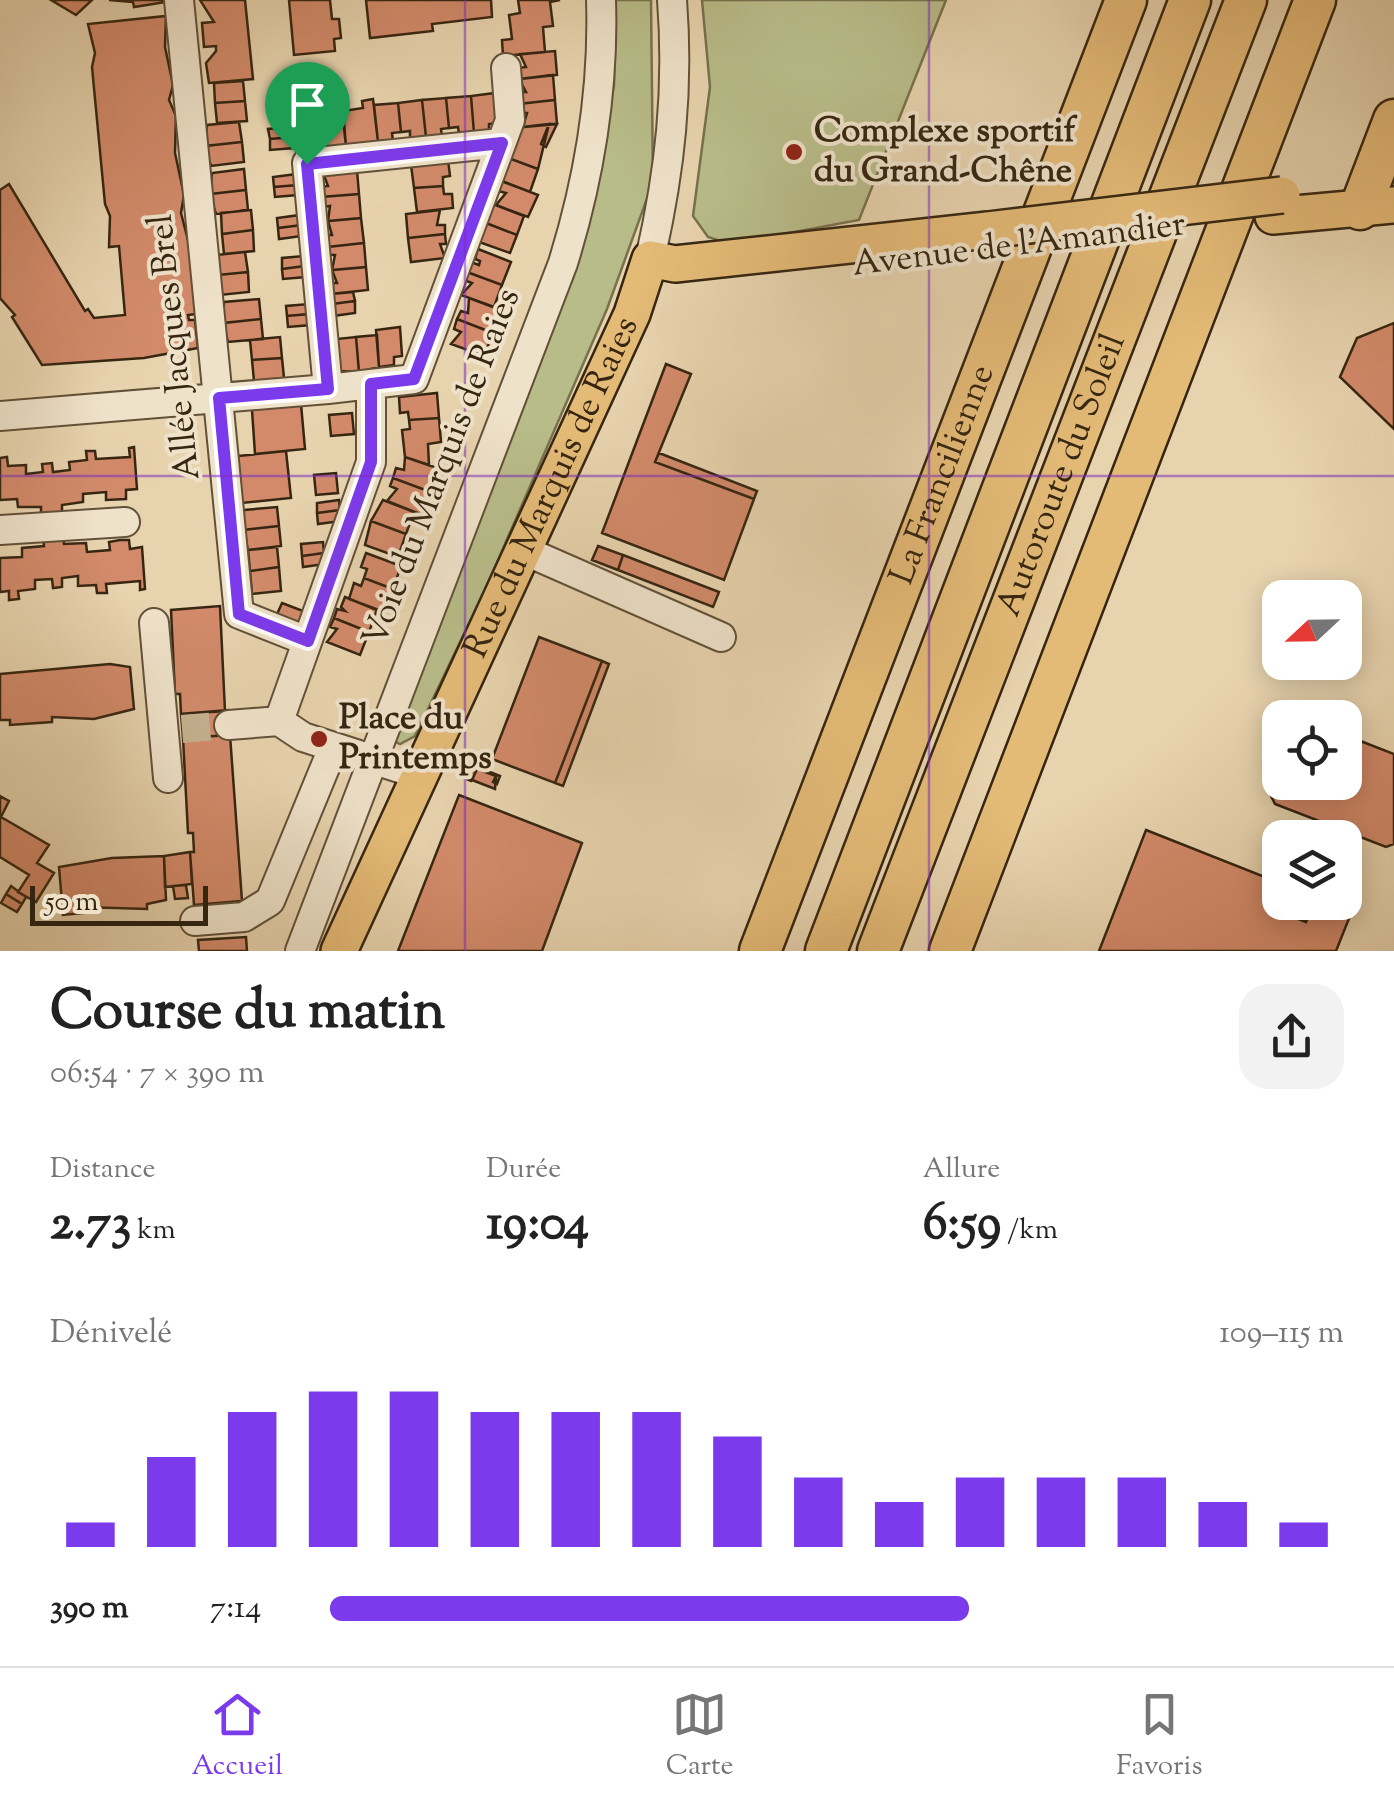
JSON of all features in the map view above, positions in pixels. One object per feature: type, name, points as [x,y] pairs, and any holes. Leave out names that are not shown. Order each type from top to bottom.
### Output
[{"type":"highway","name":"La Francilienne","points":[[760,951],[1126,0]]},
{"type":"highway","name":"Autoroute du Soleil","points":[[826,951],[1190,0]]},
{"type":"highway","name":"Autoroute du Soleil","points":[[878,951],[1246,0]]},
{"type":"highway","points":[[950,951],[1315,0]]},
{"type":"highway","points":[[1379,195],[1394,120]]},
{"type":"main road","name":"Avenue de l'Amandier","points":[[647,272],[674,264],[985,239],[1379,195]]},
{"type":"main road","name":"Rue du Marquis de Raies","points":[[339,951],[647,272]]},
{"type":"street","name":"Allée Jacques Brel","points":[[179,0],[239,614],[308,641]]},
{"type":"street","name":"Voie du Marquis de Raies","points":[[300,951],[563,263],[583,198],[603,64],[600,0]]},
{"type":"street","name":"Rue du Marquis de Raies","points":[[647,272],[668,183],[675,124],[678,68],[672,0]]},
{"type":"street","points":[[0,416],[414,379],[510,120],[506,68]]},
{"type":"street","points":[[328,389],[307,164],[502,143]]},
{"type":"street","points":[[279,721],[371,462],[371,384]]},
{"type":"street","points":[[0,530],[125,522]]},
{"type":"street","points":[[523,550],[720,637]]},
{"type":"street","points":[[154,623],[168,778]]},
{"type":"street","points":[[230,725],[279,721],[303,738],[418,774]]},
{"type":"street","points":[[206,927],[244,917],[270,901],[333,748]]},
{"type":"green space","points":[[615,0],[651,0],[653,182],[607,309],[485,590],[415,736],[400,744],[394,741],[580,254],[614,85]]},
{"type":"green space","name":"Complexe sportif du Grand-Chêne","points":[[702,0],[946,0],[859,220],[730,244],[708,237],[693,216],[710,87]]},
{"type":"building","points":[[51,0],[92,0],[76,15]]},
{"type":"building","points":[[109,0],[166,2],[134,7],[133,2]]},
{"type":"building","points":[[200,0],[245,0],[253,79],[209,83],[206,63],[216,46],[204,47],[202,23],[214,22]]},
{"type":"building","points":[[289,0],[330,0],[332,19],[339,19],[341,38],[334,39],[335,51],[294,55]]},
{"type":"building","points":[[366,0],[491,0],[492,17],[432,24],[433,31],[370,38]]},
{"type":"building","points":[[518,0],[560,0],[550,2],[553,26],[543,27],[545,52],[503,56],[502,40],[512,39],[509,15],[520,13]]},
{"type":"building","points":[[166,16],[165,47],[173,85],[169,100],[176,116],[175,153],[184,195],[181,213],[188,240],[196,239],[204,313],[188,315],[189,320],[195,320],[198,348],[144,358],[42,365],[12,317],[15,315],[0,298],[0,190],[9,184],[85,311],[88,309],[94,318],[125,315],[119,246],[109,247],[110,216],[105,204],[92,67],[95,53],[88,24]]},
{"type":"building","points":[[555,51],[557,75],[519,79],[518,68],[526,67],[520,54]]},
{"type":"building","points":[[297,75],[307,75],[310,97],[300,98]]},
{"type":"building","points":[[297,75],[300,98],[289,99],[287,77]]},
{"type":"building","points":[[553,75],[555,100],[518,104],[517,92],[526,92],[519,79]]},
{"type":"building","points":[[243,81],[245,101],[215,103],[214,83]]},
{"type":"building","points":[[495,93],[498,123],[489,124],[489,131],[474,133],[471,96]]},
{"type":"building","points":[[471,96],[474,133],[459,134],[458,127],[449,128],[446,98]]},
{"type":"building","points":[[446,98],[449,128],[441,129],[442,136],[426,137],[422,100]]},
{"type":"building","points":[[373,99],[378,142],[346,146],[343,111],[363,108],[362,101]]},
{"type":"building","points":[[341,100],[346,146],[326,147],[324,131],[313,132],[311,109],[321,108],[321,102]]},
{"type":"building","points":[[422,100],[426,137],[410,138],[410,131],[401,132],[398,103]]},
{"type":"building","points":[[555,100],[557,124],[523,127],[527,113],[519,113],[518,104]]},
{"type":"building","points":[[245,101],[247,121],[217,123],[215,103]]},
{"type":"building","points":[[398,103],[401,132],[392,133],[393,141],[378,142],[374,105]]},
{"type":"building","points":[[239,122],[242,142],[205,146],[207,125]]},
{"type":"building","points":[[549,124],[538,169],[503,156],[507,147],[514,150],[516,145],[512,144],[523,127]]},
{"type":"building","points":[[549,124],[557,124],[546,147],[541,144]]},
{"type":"building","points":[[292,127],[293,137],[270,139],[268,129]]},
{"type":"building","points":[[293,137],[294,148],[270,150],[270,139]]},
{"type":"building","points":[[242,142],[244,162],[211,166],[205,146]]},
{"type":"building","points":[[503,156],[538,169],[530,192],[498,180],[507,168],[500,164]]},
{"type":"building","points":[[448,160],[450,176],[443,177],[443,186],[414,188],[411,165]]},
{"type":"building","points":[[244,169],[246,190],[210,194],[212,173]]},
{"type":"building","points":[[357,170],[359,194],[321,197],[320,187],[328,186],[323,173]]},
{"type":"building","points":[[297,174],[298,185],[274,187],[273,177]]},
{"type":"building","points":[[502,181],[538,195],[528,217],[496,205],[506,193],[498,191]]},
{"type":"building","points":[[298,185],[298,195],[275,197],[274,187]]},
{"type":"building","points":[[443,186],[444,194],[452,194],[453,208],[417,212],[414,188]]},
{"type":"building","points":[[246,190],[248,210],[216,214],[210,194]]},
{"type":"building","points":[[359,194],[361,218],[328,221],[330,206],[322,207],[321,197]]},
{"type":"building","points":[[493,204],[524,216],[517,235],[486,223]]},
{"type":"building","points":[[251,210],[253,230],[222,234],[221,213]]},
{"type":"building","points":[[440,210],[437,225],[445,225],[445,234],[408,238],[406,214]]},
{"type":"building","points":[[300,215],[302,225],[278,228],[277,218]]},
{"type":"building","points":[[361,218],[364,243],[327,247],[326,235],[332,235],[328,221]]},
{"type":"building","points":[[486,223],[517,235],[510,253],[479,242]]},
{"type":"building","points":[[302,225],[302,236],[279,239],[278,228]]},
{"type":"building","points":[[253,230],[254,251],[224,254],[222,234]]},
{"type":"building","points":[[445,234],[446,244],[440,244],[445,258],[411,262],[408,238]]},
{"type":"building","points":[[364,243],[366,267],[332,270],[335,255],[328,255],[327,247]]},
{"type":"building","points":[[478,249],[511,262],[502,285],[467,272],[471,262],[479,265],[480,261],[475,259]]},
{"type":"building","points":[[245,252],[248,272],[218,275],[216,255]]},
{"type":"building","points":[[304,256],[305,266],[282,269],[282,258]]},
{"type":"building","points":[[305,266],[306,277],[283,279],[282,269]]},
{"type":"building","points":[[366,267],[368,290],[331,294],[330,283],[337,283],[332,270]]},
{"type":"building","points":[[248,272],[249,292],[220,295],[218,275]]},
{"type":"building","points":[[467,272],[502,285],[494,307],[461,295],[472,283],[464,280]]},
{"type":"building","points":[[353,292],[355,301],[332,304],[331,294]]},
{"type":"building","points":[[469,298],[501,310],[493,333],[457,319],[461,311],[468,313]]},
{"type":"building","points":[[259,299],[261,319],[223,323],[224,302]]},
{"type":"building","points":[[355,301],[355,313],[333,316],[332,304]]},
{"type":"building","points":[[309,304],[309,314],[287,316],[286,306]]},
{"type":"building","points":[[309,314],[311,325],[288,327],[287,316]]},
{"type":"building","points":[[261,319],[263,339],[228,342],[223,323]]},
{"type":"building","points":[[457,319],[493,333],[484,356],[451,344],[461,332],[454,329]]},
{"type":"building","points":[[1394,323],[1394,429],[1340,377],[1357,338]]},
{"type":"building","points":[[400,327],[402,356],[394,357],[394,365],[379,367],[376,330]]},
{"type":"building","points":[[377,335],[379,367],[359,372],[356,337]]},
{"type":"building","points":[[280,337],[282,358],[252,360],[250,340]]},
{"type":"building","points":[[356,337],[359,372],[339,371],[336,339]]},
{"type":"building","points":[[282,358],[284,378],[254,381],[252,360]]},
{"type":"building","points":[[666,364],[691,374],[655,462],[754,499],[724,580],[602,533]]},
{"type":"building","points":[[437,393],[439,418],[409,420],[408,412],[400,413],[399,397]]},
{"type":"building","points":[[301,404],[305,449],[255,454],[252,410]]},
{"type":"building","points":[[352,413],[354,434],[331,436],[329,415]]},
{"type":"building","points":[[439,418],[441,442],[428,444],[429,465],[405,457],[402,430],[410,429],[409,420]]},
{"type":"building","points":[[134,447],[137,489],[126,490],[126,499],[106,500],[106,492],[83,494],[83,502],[62,505],[62,513],[41,515],[41,507],[18,507],[17,499],[0,500],[0,458],[7,457],[8,466],[26,465],[26,474],[43,472],[42,464],[52,463],[53,472],[70,470],[69,462],[87,460],[86,451],[95,451],[96,459],[130,457],[129,448]]},
{"type":"building","points":[[286,451],[291,498],[242,503],[238,456]]},
{"type":"building","points":[[659,453],[757,491],[754,499],[655,462]]},
{"type":"building","points":[[405,457],[437,468],[428,491],[393,478],[396,468],[404,470]]},
{"type":"building","points":[[336,473],[338,493],[316,495],[314,475]]},
{"type":"building","points":[[393,478],[428,491],[420,514],[387,501],[397,489],[390,486]]},
{"type":"building","points":[[339,500],[340,510],[317,513],[317,503]]},
{"type":"building","points":[[383,500],[414,512],[406,534],[371,521]]},
{"type":"building","points":[[277,507],[279,526],[243,530],[244,510]]},
{"type":"building","points":[[340,510],[341,521],[318,524],[317,513]]},
{"type":"building","points":[[371,521],[406,534],[398,557],[365,545]]},
{"type":"building","points":[[279,526],[281,546],[248,550],[243,530]]},
{"type":"building","points":[[63,536],[64,544],[86,543],[87,552],[110,550],[109,542],[120,540],[129,540],[130,549],[142,547],[145,589],[140,590],[140,581],[106,584],[107,593],[97,593],[96,585],[78,586],[78,576],[62,578],[62,587],[53,588],[52,579],[35,580],[35,589],[18,591],[19,599],[9,600],[9,591],[0,592],[0,558],[22,557],[22,548],[44,546],[43,537]]},
{"type":"building","points":[[323,542],[324,553],[302,556],[301,544]]},
{"type":"building","points":[[598,546],[623,555],[618,570],[592,560]]},
{"type":"building","points":[[277,547],[279,567],[250,571],[248,550]]},
{"type":"building","points":[[324,553],[325,564],[303,567],[302,556]]},
{"type":"building","points":[[366,553],[401,566],[393,589],[364,578],[367,569],[361,567]]},
{"type":"building","points":[[623,555],[719,592],[713,607],[618,570]]},
{"type":"building","points":[[279,567],[281,591],[252,594],[250,571]]},
{"type":"building","points":[[364,578],[393,589],[384,612],[349,599],[354,583],[361,586]]},
{"type":"building","points":[[345,597],[377,610],[369,632],[334,618],[337,609],[345,611],[341,607]]},
{"type":"building","points":[[282,603],[303,611],[296,630],[274,621]]},
{"type":"building","points":[[220,606],[225,711],[181,714],[180,694],[175,694],[171,610]]},
{"type":"building","points":[[334,618],[369,632],[360,655],[327,642],[337,629],[330,627]]},
{"type":"building","points":[[539,637],[602,661],[555,783],[492,759]]},
{"type":"building","points":[[602,661],[609,664],[563,786],[555,783]]},
{"type":"building","points":[[110,664],[130,667],[134,709],[94,719],[52,717],[52,722],[10,725],[10,720],[0,720],[0,674]]},
{"type":"building","points":[[228,710],[230,735],[183,738],[181,714]]},
{"type":"building","points":[[230,735],[242,901],[194,905],[190,852],[194,852],[193,833],[188,833],[183,738]]},
{"type":"building","points":[[1362,742],[1394,754],[1394,844],[1386,847],[1362,838],[1362,820],[1316,820],[1273,800],[1362,800]]},
{"type":"building","points":[[470,764],[500,776],[497,784],[493,782],[496,776],[477,769],[471,781],[464,778]]},
{"type":"building","points":[[477,769],[496,776],[495,789],[472,780]]},
{"type":"building","points":[[459,795],[582,843],[542,951],[398,951]]},
{"type":"building","points":[[0,796],[9,801],[1,817],[49,845],[37,863],[54,873],[36,902],[18,892],[29,875],[0,857]]},
{"type":"building","points":[[1146,830],[1262,876],[1262,920],[1348,920],[1336,951],[1099,951]]},
{"type":"building","points":[[190,852],[192,884],[165,887],[164,856]]},
{"type":"building","points":[[164,856],[166,900],[147,904],[147,909],[83,907],[84,913],[63,915],[59,867],[112,858]]},
{"type":"building","points":[[186,885],[188,898],[175,899],[173,886]]},
{"type":"building","points":[[11,886],[26,897],[22,904],[6,894]]},
{"type":"building","points":[[6,894],[22,904],[17,912],[1,903]]},
{"type":"building","points":[[246,937],[247,951],[199,951],[198,940]]},
{"type":"tunnel","points":[[182,729],[229,725]]},
{"type":"place","name":"Complexe sportif du Grand-Chêne","points":[[794,152]]},
{"type":"place","name":"Place du Printemps","points":[[319,739]]},
{"type":"route","points":[[502,143],[414,379],[371,384],[371,462],[308,641],[239,614],[219,398],[328,389],[307,164],[502,143]]}]
